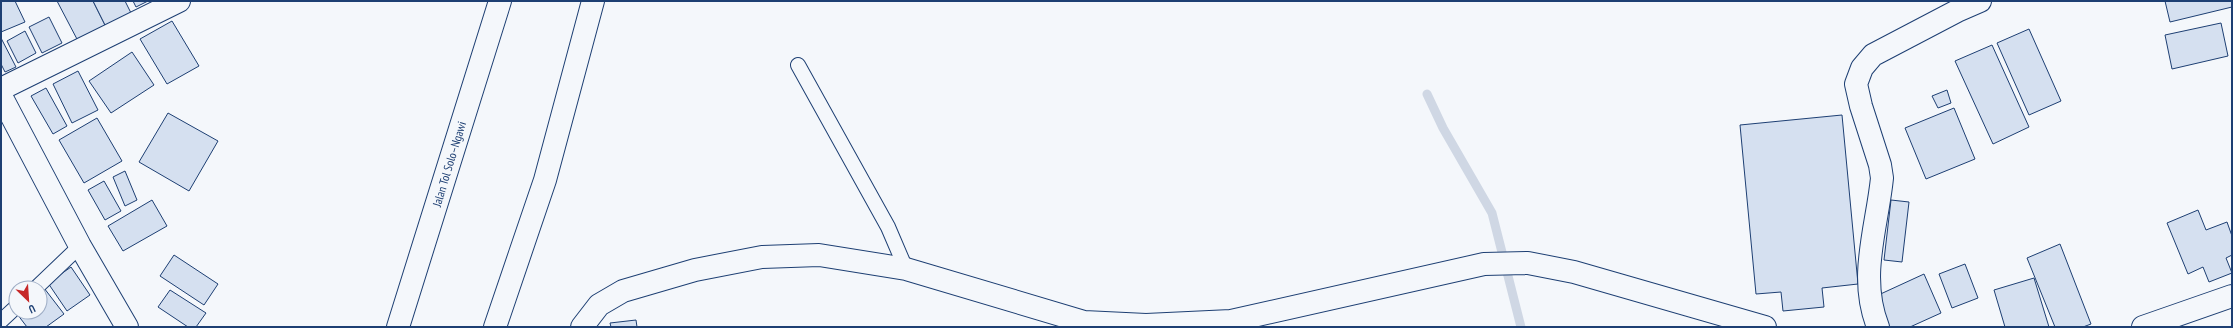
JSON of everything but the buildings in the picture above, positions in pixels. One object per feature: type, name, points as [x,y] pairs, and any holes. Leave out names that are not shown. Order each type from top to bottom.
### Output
[{"type":"main road","points":[[1,89],[179,1]]},
{"type":"main road","name":"Jalan Tol Solo–Ngawi","points":[[398,327],[500,1]]},
{"type":"main road","points":[[495,327],[545,180],[593,1]]},
{"type":"main road","points":[[1878,327],[1871,294],[1868,268],[1882,178],[1880,164],[1861,106],[1856,84],[1862,68],[1873,55],[1957,11],[1980,1]]},
{"type":"main road","points":[[1,96],[80,246],[127,327]]},
{"type":"main road","points":[[582,327],[599,305],[623,291],[695,270],[762,257],[819,255],[906,269],[1084,322],[1146,325],[1231,321],[1484,264],[1528,263],[1574,272],[1765,327]]},
{"type":"main road","points":[[2143,327],[2232,296]]},
{"type":"lane","points":[[798,66],[884,221],[906,269]]},
{"type":"lane","points":[[44,280],[80,246]]},
{"type":"waterway","points":[[1427,94],[1443,128],[1492,213],[1521,327]]}]
